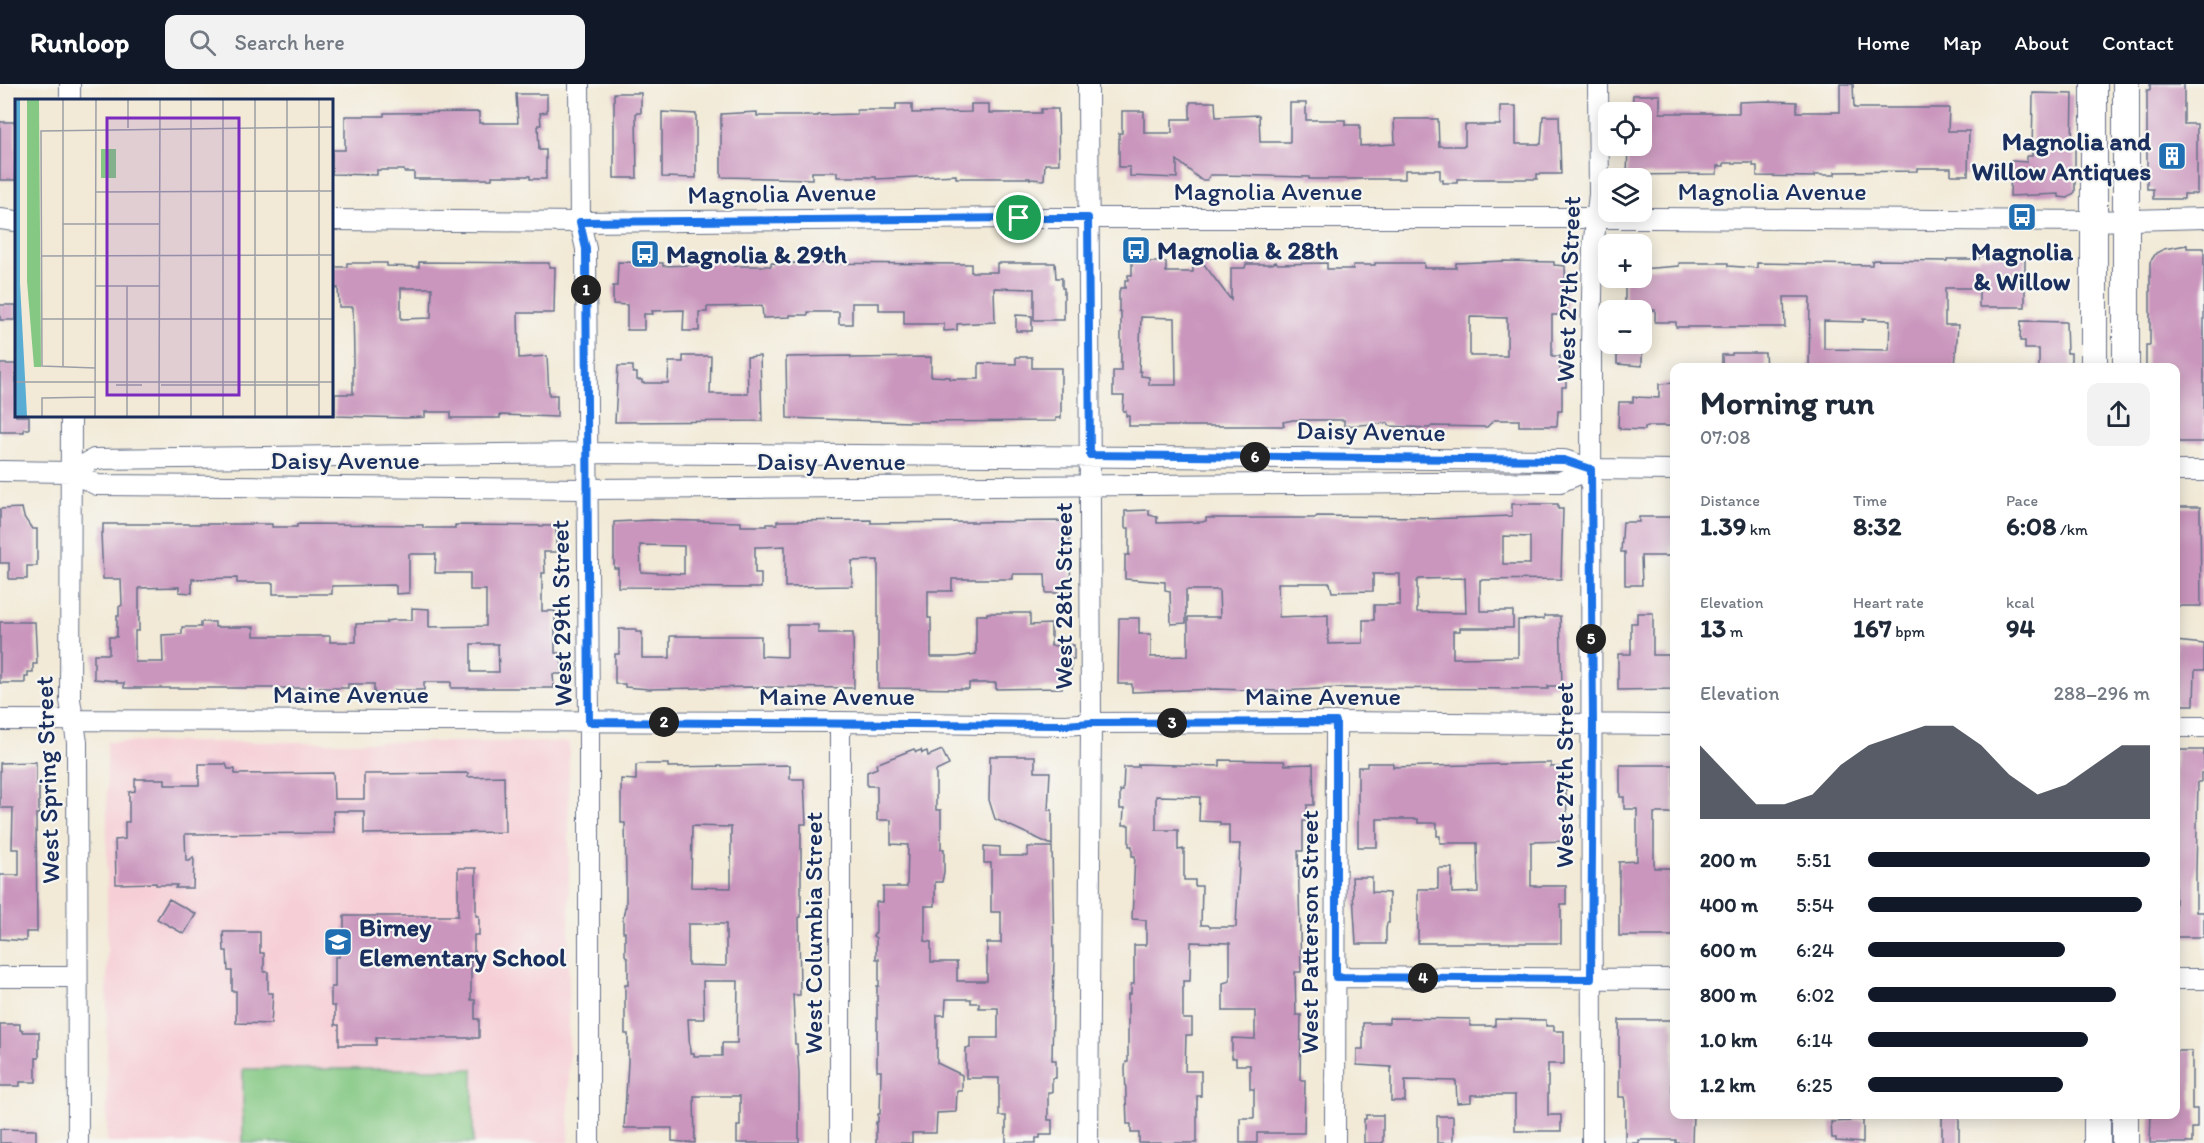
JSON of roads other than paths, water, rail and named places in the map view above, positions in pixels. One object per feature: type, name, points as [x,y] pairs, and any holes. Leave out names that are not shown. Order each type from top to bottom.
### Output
[{"type":"main road","points":[[2094,84],[2094,363]]},
{"type":"main road","points":[[2126,84],[2126,363]]},
{"type":"main road","points":[[2097,1119],[2097,1143]]},
{"type":"main road","points":[[2125,1119],[2125,1143]]},
{"type":"street","name":"West 29th Street","points":[[579,84],[580,222],[586,249],[589,1143]]},
{"type":"street","name":"West 28th Street","points":[[1088,84],[1091,723],[1088,1143]]},
{"type":"street","name":"West 27th Street","points":[[1592,1143],[1591,469],[1593,248],[1599,194],[1598,84]]},
{"type":"street","name":"Magnolia Avenue","points":[[333,220],[580,222],[1088,218],[1597,218],[2126,221],[2204,218]]},
{"type":"street","points":[[0,219],[15,220]]},
{"type":"street","name":"West Spring Street","points":[[71,417],[70,700],[77,742],[78,1143]]},
{"type":"street","name":"Daisy Avenue","points":[[71,472],[94,459],[586,453],[1564,460],[1591,469],[1670,470]]},
{"type":"street","name":"Daisy Avenue","points":[[0,471],[71,472],[97,485],[587,489],[1560,482],[1591,469]]},
{"type":"street","points":[[2180,471],[2204,471]]},
{"type":"street","name":"Maine Avenue","points":[[0,720],[840,722],[1066,725],[1336,722],[1670,725]]},
{"type":"street","name":"West Columbia Street","points":[[840,722],[840,1143]]},
{"type":"street","name":"West Patterson Street","points":[[1335,1143],[1336,722]]},
{"type":"street","points":[[2180,727],[2204,727]]},
{"type":"street","points":[[0,977],[77,977]]},
{"type":"street","points":[[1336,977],[1670,979]]},
{"type":"street","points":[[2180,980],[2204,979]]},
{"type":"place","name":"Magnolia and Willow Antiques","points":[[2172,156]]},
{"type":"place","name":"Magnolia & Willow","points":[[2022,217]]},
{"type":"place","name":"Magnolia & 28th","points":[[1136,250]]},
{"type":"place","name":"Magnolia & 29th","points":[[645,254]]},
{"type":"place","name":"Birney Elementary School","points":[[338,942]]}]
